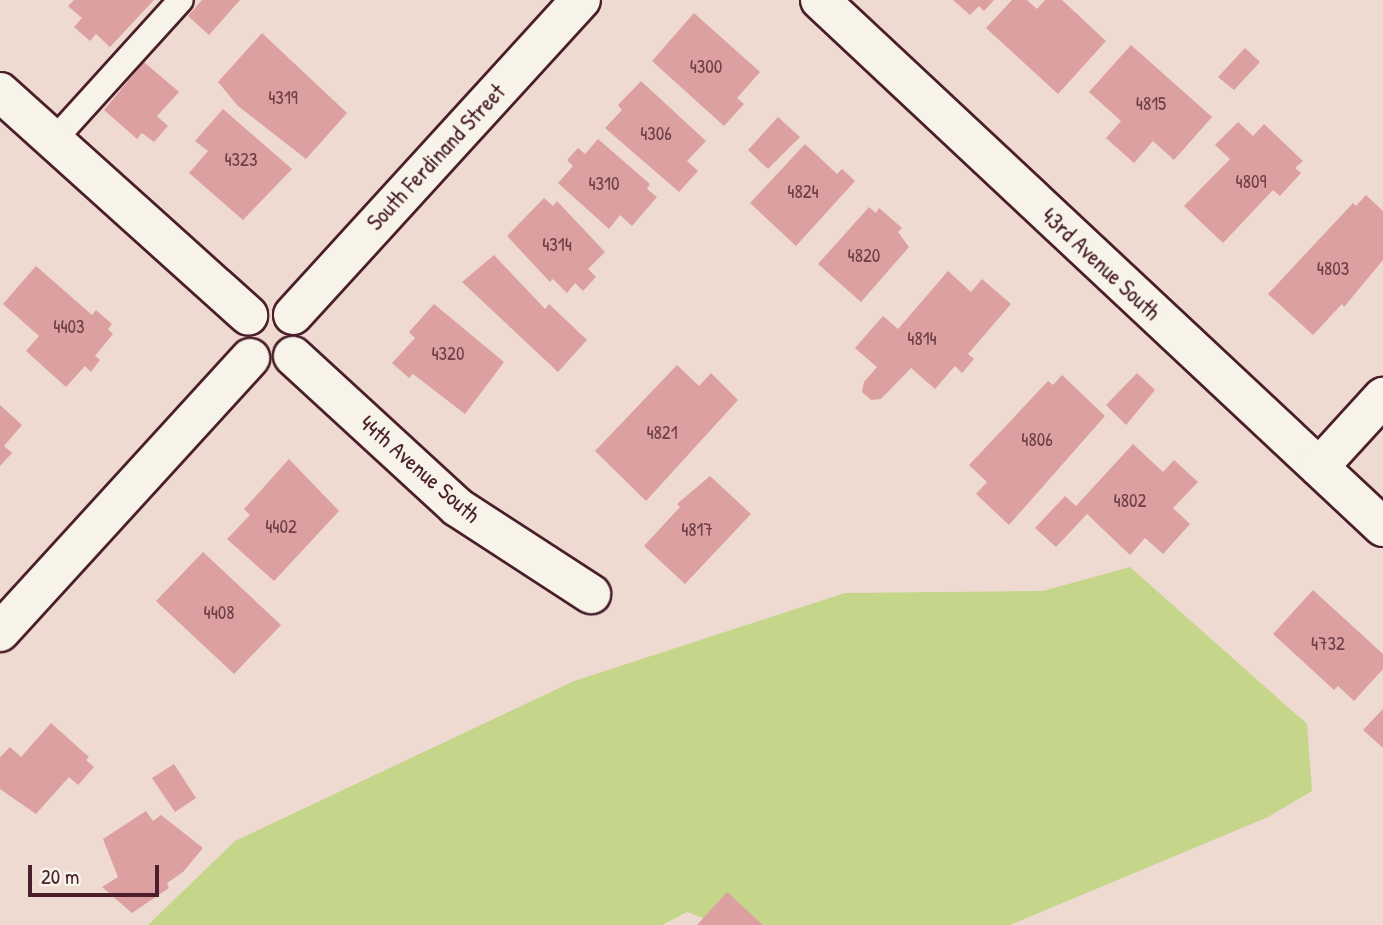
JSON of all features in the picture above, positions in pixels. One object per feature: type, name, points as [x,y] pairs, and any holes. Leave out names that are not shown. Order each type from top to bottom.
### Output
[{"type":"street","name":"South Ferdinand Street","points":[[293,314],[580,0]]},
{"type":"street","name":"43rd Avenue South","points":[[820,0],[1383,527]]},
{"type":"street","points":[[0,92],[248,314]]},
{"type":"street","points":[[271,304],[293,314],[301,336],[293,356],[275,366],[250,358],[239,335],[248,314],[271,304]]},
{"type":"street","name":"44th Avenue South","points":[[293,356],[457,507],[591,594]]},
{"type":"street","points":[[0,632],[250,358]]},
{"type":"street","points":[[1319,467],[1383,397]]},
{"type":"lane","points":[[53,141],[181,0]]},
{"type":"green space","points":[[1130,567],[1307,724],[1312,791],[1268,817],[1010,925],[722,925],[687,912],[662,925],[148,925],[235,841],[574,681],[845,593],[1043,591]]},
{"type":"building","points":[[74,0],[154,0],[110,47],[96,34],[90,41],[74,27],[82,18],[68,6]]},
{"type":"building","points":[[202,0],[240,0],[209,35],[188,16]]},
{"type":"building","points":[[953,0],[994,0],[984,11],[979,6],[970,15]]},
{"type":"building","points":[[1012,0],[1027,0],[1037,9],[1045,0],[1062,0],[1106,41],[1058,94],[986,28]]},
{"type":"building","points":[[694,13],[760,72],[737,98],[744,104],[724,126],[652,61]]},
{"type":"building","points":[[262,33],[347,113],[306,159],[238,106],[218,82]]},
{"type":"building","points":[[1131,45],[1212,117],[1174,160],[1153,141],[1134,163],[1106,138],[1121,121],[1089,92]]},
{"type":"building","points":[[1245,48],[1260,62],[1234,90],[1218,77]]},
{"type":"building","points":[[144,62],[179,92],[157,116],[168,126],[154,142],[142,133],[137,139],[104,110]]},
{"type":"building","points":[[641,81],[706,141],[687,161],[698,171],[679,192],[605,128],[622,110],[618,105]]},
{"type":"building","points":[[223,109],[292,169],[243,220],[189,173],[208,151],[195,141]]},
{"type":"building","points":[[778,117],[800,137],[768,169],[748,150]]},
{"type":"building","points":[[1238,122],[1253,136],[1264,124],[1303,161],[1295,168],[1301,173],[1280,196],[1273,190],[1223,243],[1184,206],[1230,159],[1215,145]]},
{"type":"building","points":[[598,139],[650,184],[647,189],[657,197],[632,226],[620,215],[609,229],[558,183],[573,166],[567,160],[578,148],[585,154]]},
{"type":"building","points":[[805,144],[837,174],[842,169],[855,181],[796,246],[750,203]]},
{"type":"building","points":[[1366,195],[1383,211],[1383,260],[1344,307],[1342,304],[1313,335],[1268,294],[1353,203],[1356,206]]},
{"type":"building","points":[[544,198],[553,206],[557,201],[605,252],[588,269],[596,277],[583,291],[575,283],[567,293],[553,279],[550,282],[507,236]]},
{"type":"building","points":[[869,207],[876,213],[879,208],[902,228],[898,232],[909,247],[861,302],[818,264]]},
{"type":"building","points":[[494,255],[545,309],[549,304],[587,340],[558,372],[462,282]]},
{"type":"building","points":[[36,266],[92,315],[96,310],[112,324],[108,329],[113,334],[95,356],[100,360],[91,372],[85,366],[66,387],[26,351],[39,336],[3,304]]},
{"type":"building","points":[[948,271],[971,292],[982,279],[1011,304],[968,354],[974,359],[962,373],[955,366],[935,389],[911,368],[881,399],[871,400],[862,392],[864,382],[877,367],[855,348],[883,316],[898,329]]},
{"type":"building","points":[[434,304],[504,362],[465,414],[413,374],[409,378],[392,363],[415,338],[409,332]]},
{"type":"building","points":[[677,365],[699,386],[711,373],[738,400],[646,501],[595,451]]},
{"type":"building","points":[[1137,373],[1155,390],[1126,425],[1106,405]]},
{"type":"building","points":[[1062,375],[1105,416],[1009,525],[976,494],[987,482],[969,465],[1048,381],[1053,385]]},
{"type":"building","points":[[0,405],[22,425],[4,446],[12,453],[0,466]]},
{"type":"building","points":[[1133,444],[1163,472],[1174,460],[1198,482],[1173,508],[1190,524],[1163,554],[1145,538],[1130,555],[1087,514],[1056,547],[1035,528],[1065,496],[1076,506]]},
{"type":"building","points":[[289,459],[339,511],[274,581],[227,539],[250,515],[244,509]]},
{"type":"building","points":[[710,476],[751,514],[685,584],[644,546],[680,507],[677,504]]},
{"type":"building","points":[[203,552],[281,625],[234,674],[156,601]]},
{"type":"building","points":[[1313,590],[1383,654],[1383,669],[1354,701],[1338,686],[1334,690],[1273,634]]},
{"type":"building","points":[[1383,709],[1383,748],[1363,730]]},
{"type":"building","points":[[51,723],[89,757],[86,760],[94,767],[78,785],[69,777],[36,814],[0,789],[0,757],[10,747],[21,757]]},
{"type":"building","points":[[174,764],[196,798],[175,812],[152,778]]},
{"type":"building","points":[[146,811],[153,821],[161,815],[203,848],[183,872],[167,883],[169,888],[132,913],[102,887],[118,877],[103,839]]},
{"type":"building","points":[[727,892],[763,925],[697,925]]}]
